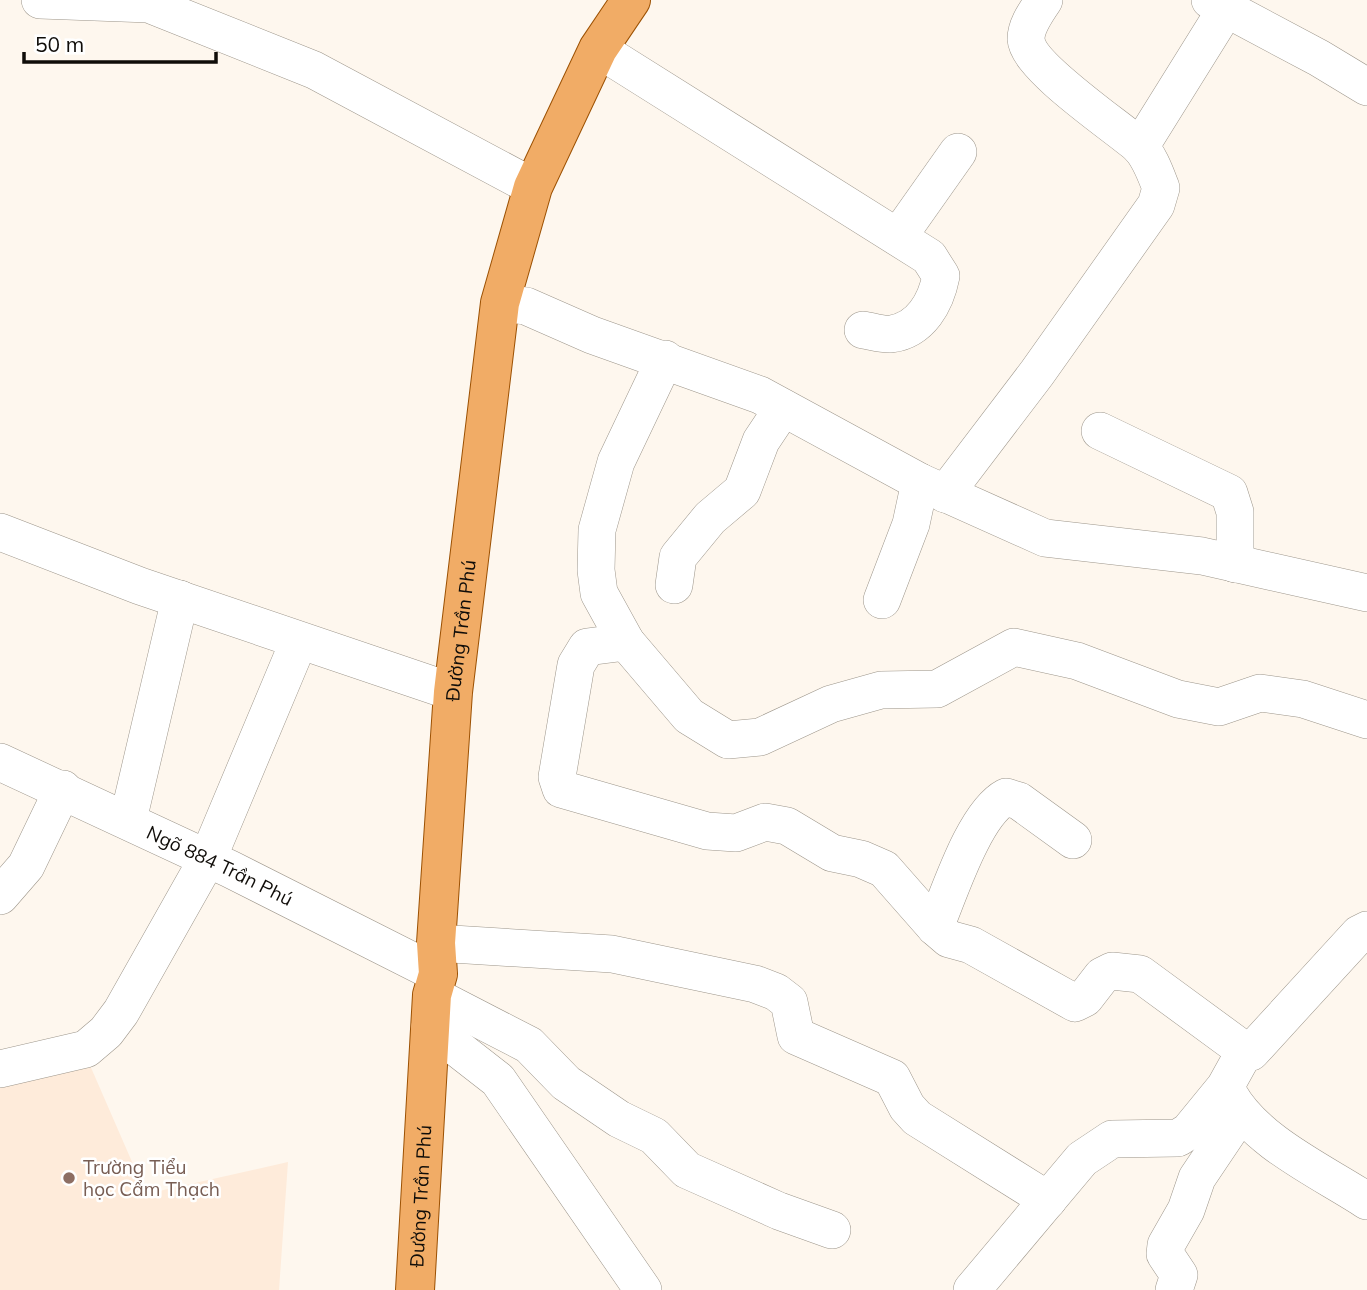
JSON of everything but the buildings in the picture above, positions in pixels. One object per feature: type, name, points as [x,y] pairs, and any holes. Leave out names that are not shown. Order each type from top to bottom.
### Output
[{"type":"main road","name":"Đường Trần Phú","points":[[415,1290],[453,692],[466,597],[487,391],[500,303],[533,187],[598,49],[631,0]]},
{"type":"street","points":[[40,0],[149,4],[314,69],[533,187]]},
{"type":"street","points":[[882,600],[911,524],[932,488],[1037,373],[1156,205],[1161,188],[1140,147],[1081,100],[1028,50],[1026,37],[1029,26],[1044,0]]},
{"type":"street","points":[[1140,147],[1218,4],[1367,87]]},
{"type":"street","points":[[598,49],[929,257],[941,276],[936,301],[916,324],[891,334],[863,330]]},
{"type":"street","points":[[898,237],[958,152]]},
{"type":"street","points":[[500,303],[526,306],[592,335],[666,359],[760,396],[932,488],[1045,538],[1202,556],[1367,593]]},
{"type":"street","points":[[666,359],[616,462],[597,530],[596,570],[600,593],[626,642],[689,716],[728,740],[760,737],[831,705],[881,690],[937,689],[1014,648],[1077,661],[1178,699],[1219,707],[1259,693],[1303,699],[1367,720]]},
{"type":"street","points":[[674,585],[678,557],[710,518],[742,491],[761,441],[783,408]]},
{"type":"street","points":[[1100,431],[1229,493],[1235,512],[1235,564]]},
{"type":"street","points":[[0,532],[180,599],[453,692]]},
{"type":"street","points":[[128,820],[180,599]]},
{"type":"street","points":[[0,1069],[86,1049],[106,1032],[145,973],[208,858],[299,641]]},
{"type":"street","points":[[626,642],[587,647],[576,664],[557,777],[558,787],[707,831],[736,833],[765,822],[787,826],[832,853],[861,859],[884,869],[949,939],[971,945],[1075,1003],[1085,998],[1102,976],[1112,971],[1140,974],[1245,1051],[1251,1052],[1359,934],[1367,930]]},
{"type":"street","name":"Ngõ 884 Trần Phú","points":[[0,762],[208,858],[434,985]]},
{"type":"street","points":[[0,896],[26,866],[63,789]]},
{"type":"street","points":[[935,927],[970,847],[996,802],[1006,797],[1019,801],[1073,840]]},
{"type":"street","points":[[434,985],[612,954],[755,984],[776,992],[789,1002],[796,1036],[892,1079],[907,1107],[917,1118],[1048,1200]]},
{"type":"street","points":[[434,985],[528,1045],[566,1083],[619,1119],[654,1136],[687,1170],[779,1211],[832,1230]]},
{"type":"street","points":[[434,985],[643,1290]]},
{"type":"street","points":[[1174,1290],[1179,1275],[1165,1254],[1166,1245],[1186,1210],[1197,1178],[1232,1100],[1245,1051]]},
{"type":"street","points":[[972,1290],[1082,1158],[1112,1139],[1178,1138],[1232,1100]]},
{"type":"street","points":[[1232,1100],[1284,1148],[1367,1200]]},
{"type":"shaded area","name":"Trường Tiểu học Cẩm Thạch","points":[[89,1063],[146,1194],[288,1162],[279,1290],[0,1290],[0,1081]]},
{"type":"place","name":"Trường Tiểu học Cẩm Thạch","points":[[69,1178]]}]
